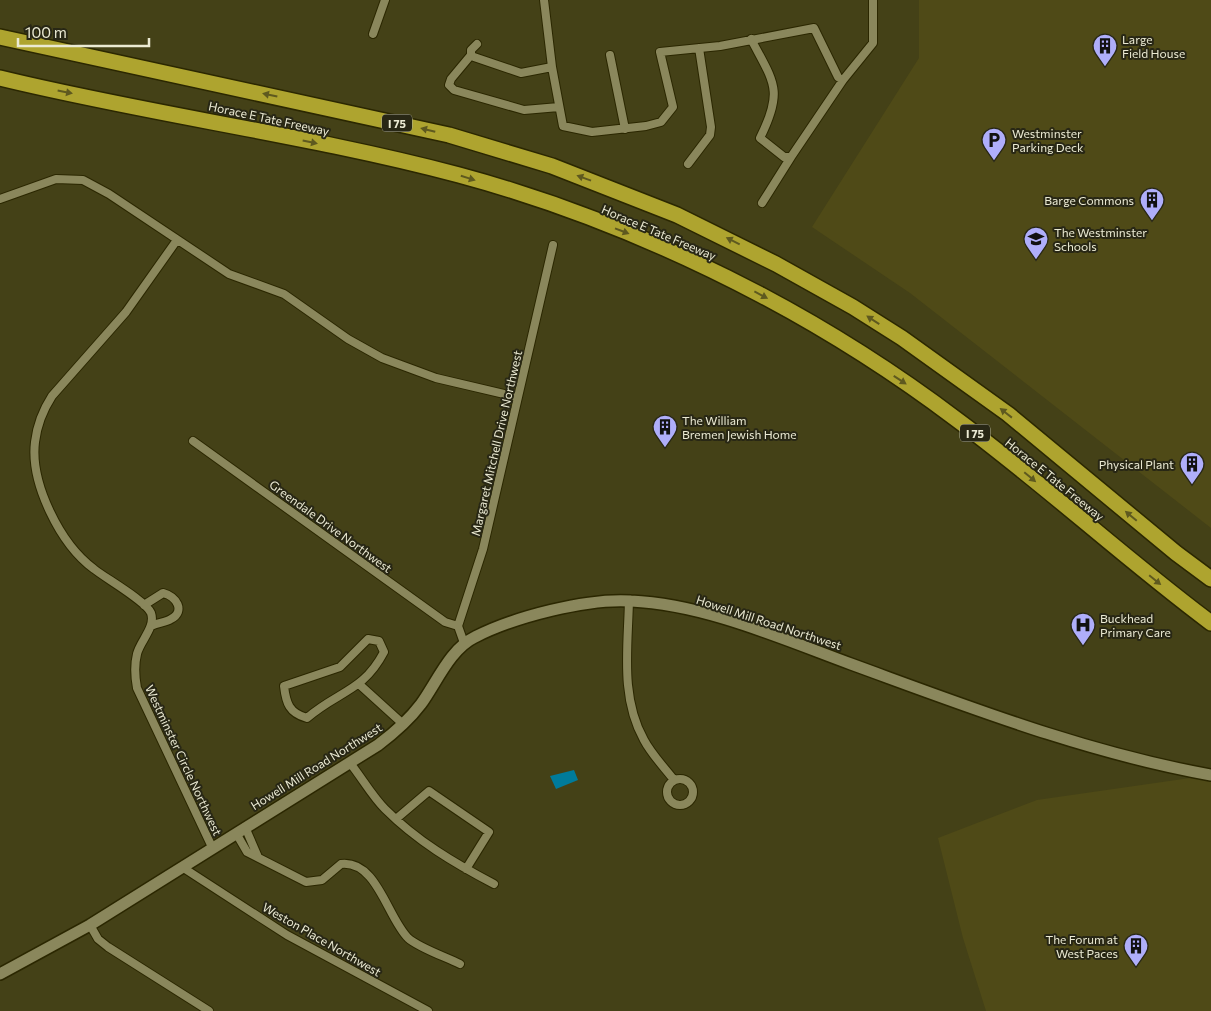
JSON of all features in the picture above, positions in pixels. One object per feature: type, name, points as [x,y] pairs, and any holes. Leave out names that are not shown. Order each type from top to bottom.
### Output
[{"type":"highway","name":"Horace E Tate Freeway","points":[[0,37],[449,135],[552,166],[677,215],[785,268],[853,306],[910,344],[1008,414],[1176,553],[1211,579]]},
{"type":"highway","name":"Horace E Tate Freeway","points":[[0,78],[222,123],[462,176],[580,214],[649,242],[761,295],[846,345],[908,385],[1017,467],[1120,552],[1211,623]]},
{"type":"highway","points":[[0,83],[34,86]]},
{"type":"main road","name":"Howell Mill Road Northwest","points":[[0,974],[90,925],[378,745],[403,724],[420,706],[464,644],[496,628],[542,613],[588,604],[629,600],[683,609],[736,624],[1006,720],[1138,760],[1211,775]]},
{"type":"street","points":[[373,34],[385,0]]},
{"type":"street","points":[[544,0],[552,67],[563,126],[592,132],[661,122],[673,107],[660,52],[699,48],[814,28],[838,77],[843,80]]},
{"type":"street","points":[[762,203],[843,80],[873,43],[873,0]]},
{"type":"street","points":[[751,39],[774,84],[776,97],[772,115],[760,138],[784,156],[791,157]]},
{"type":"street","points":[[478,44],[471,50],[471,55],[451,79],[449,85],[454,90],[524,110],[559,107]]},
{"type":"street","points":[[688,164],[710,135],[699,48]]},
{"type":"street","points":[[471,55],[521,73],[552,67]]},
{"type":"street","points":[[610,55],[625,128]]},
{"type":"street","points":[[0,199],[56,179],[83,180],[109,194],[229,274],[284,294],[348,339],[397,365],[436,378],[517,397]]},
{"type":"street","points":[[144,605],[163,594],[171,595],[177,602],[178,611],[173,618],[151,626],[151,614],[144,605],[92,567],[64,537],[39,482],[35,464],[35,444],[40,419],[52,396],[126,312],[177,240]]},
{"type":"street","name":"Margaret Mitchell Drive Northwest","points":[[458,626],[483,549],[553,245]]},
{"type":"street","name":"Greendale Drive Northwest","points":[[193,441],[445,622],[458,626]]},
{"type":"street","points":[[629,600],[627,681],[631,709],[644,742],[674,780]]},
{"type":"street","name":"Westminster Circle Northwest","points":[[151,626],[142,640],[136,656],[134,672],[137,688],[212,848]]},
{"type":"street","points":[[458,626],[464,644]]},
{"type":"street","points":[[368,640],[380,642],[384,652],[376,668],[360,685],[319,707],[307,718],[296,715],[286,704],[284,686],[340,667],[368,640]]},
{"type":"street","points":[[360,685],[403,724]]},
{"type":"street","points":[[350,763],[384,808],[417,838],[494,884]]},
{"type":"street","points":[[396,818],[429,791],[489,832],[466,869]]},
{"type":"street","points":[[240,830],[258,857],[306,882],[322,880],[341,864],[353,865],[372,878],[399,926],[409,939],[460,964]]},
{"type":"street","name":"Weston Place Northwest","points":[[182,867],[287,935],[428,1011]]},
{"type":"street","points":[[90,925],[98,939],[108,947],[209,1011]]},
{"type":"shaded area","name":"The Westminster Schools","points":[[919,0],[1211,0],[1211,528],[910,293],[812,227],[919,58]]},
{"type":"shaded area","points":[[1211,775],[1211,1011],[986,1011],[963,938],[938,838],[1037,800]]},
{"type":"water","points":[[574,770],[578,780],[556,789],[550,776]]},
{"type":"place","name":"Large Field House","points":[[1105,67]]},
{"type":"place","name":"Westminster Parking Deck","points":[[994,161]]},
{"type":"place","name":"Barge Commons","points":[[1152,221]]},
{"type":"place","name":"The Westminster Schools","points":[[1036,260]]},
{"type":"place","name":"The William Bremen Jewish Home","points":[[665,448]]},
{"type":"place","name":"Physical Plant","points":[[1192,485]]},
{"type":"place","name":"Buckhead Primary Care","points":[[1083,646]]},
{"type":"place","name":"The Forum at West Paces","points":[[1136,967]]}]
